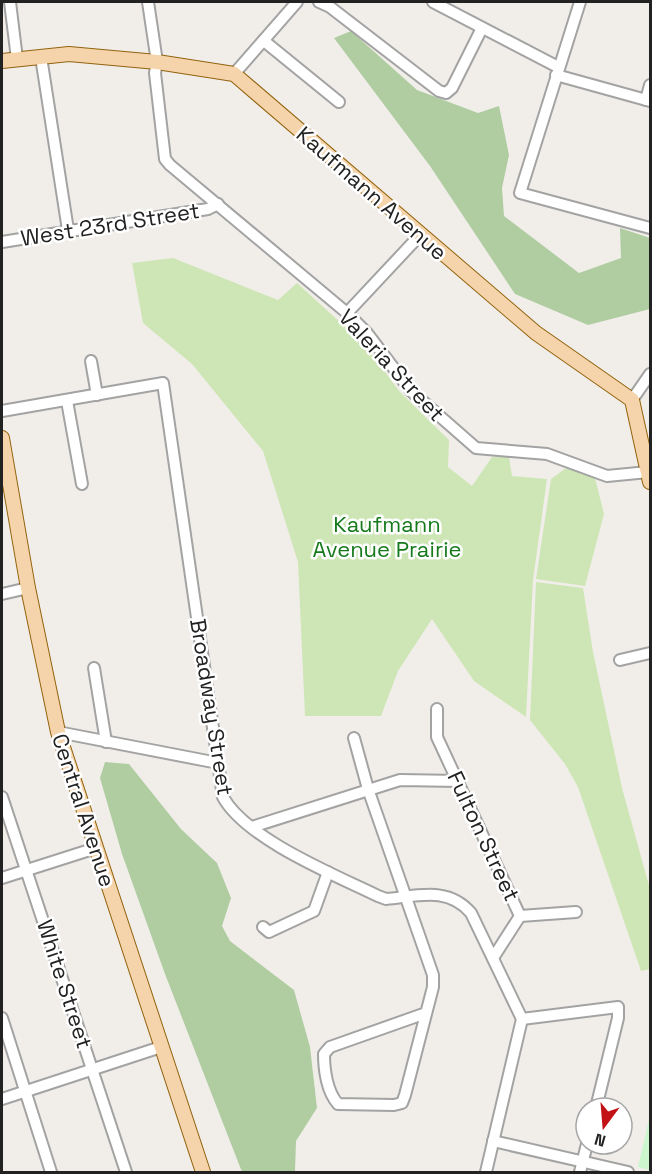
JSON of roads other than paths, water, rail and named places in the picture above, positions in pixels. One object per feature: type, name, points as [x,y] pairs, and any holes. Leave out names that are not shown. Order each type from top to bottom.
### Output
[{"type":"main road","points":[[2,61],[69,54],[157,62],[234,74]]},
{"type":"main road","name":"Kaufmann Avenue","points":[[234,74],[536,333],[632,400]]},
{"type":"main road","points":[[632,400],[649,477]]},
{"type":"main road","name":"Central Avenue","points":[[2,438],[28,588],[58,732],[203,1173]]},
{"type":"street","points":[[10,2],[17,59]]},
{"type":"street","name":"Valeria Street","points":[[148,2],[157,62],[155,73],[165,159],[347,313],[367,333],[411,391],[476,448],[561,457],[607,476],[649,477]]},
{"type":"street","points":[[234,74],[297,2]]},
{"type":"street","points":[[319,2],[330,7],[439,91],[446,93],[452,88],[482,28]]},
{"type":"street","points":[[433,2],[557,71],[648,100],[651,85]]},
{"type":"street","points":[[580,2],[520,193],[651,228]]},
{"type":"street","points":[[264,41],[339,102]]},
{"type":"street","points":[[42,57],[68,230]]},
{"type":"street","name":"West 23rd Street","points":[[2,242],[208,209],[218,204]]},
{"type":"street","points":[[347,313],[421,234]]},
{"type":"street","points":[[2,411],[97,395],[90,361]]},
{"type":"street","points":[[632,400],[651,374]]},
{"type":"street","name":"Broadway Street","points":[[97,395],[163,383],[223,797],[228,806],[252,827],[284,849],[378,896],[386,899],[443,894],[463,904],[471,913],[522,1019]]},
{"type":"street","points":[[67,401],[82,484]]},
{"type":"street","points":[[2,594],[28,588]]},
{"type":"street","points":[[620,660],[651,653]]},
{"type":"street","points":[[94,668],[106,742]]},
{"type":"street","name":"Fulton Street","points":[[437,709],[437,737],[520,916],[493,958]]},
{"type":"street","points":[[58,732],[218,763]]},
{"type":"street","points":[[354,738],[368,789],[433,975],[426,1013],[402,1103],[394,1105],[338,1104],[332,1097],[324,1054],[330,1047],[426,1013]]},
{"type":"street","points":[[252,827],[400,780],[459,781]]},
{"type":"street","name":"White Street","points":[[2,796],[126,1173]]},
{"type":"street","points":[[2,878],[96,848]]},
{"type":"street","points":[[263,927],[269,932],[314,911],[322,896],[328,872]]},
{"type":"street","points":[[520,916],[576,912]]},
{"type":"street","points":[[486,1173],[522,1019],[618,1007],[618,1018],[599,1096]]},
{"type":"street","points":[[2,1018],[51,1173]]},
{"type":"street","points":[[2,1099],[161,1047]]},
{"type":"street","points":[[493,1141],[581,1167],[628,1173]]},
{"type":"park label","name":"Kaufmann Avenue Prairie","points":[[387,536]]}]
